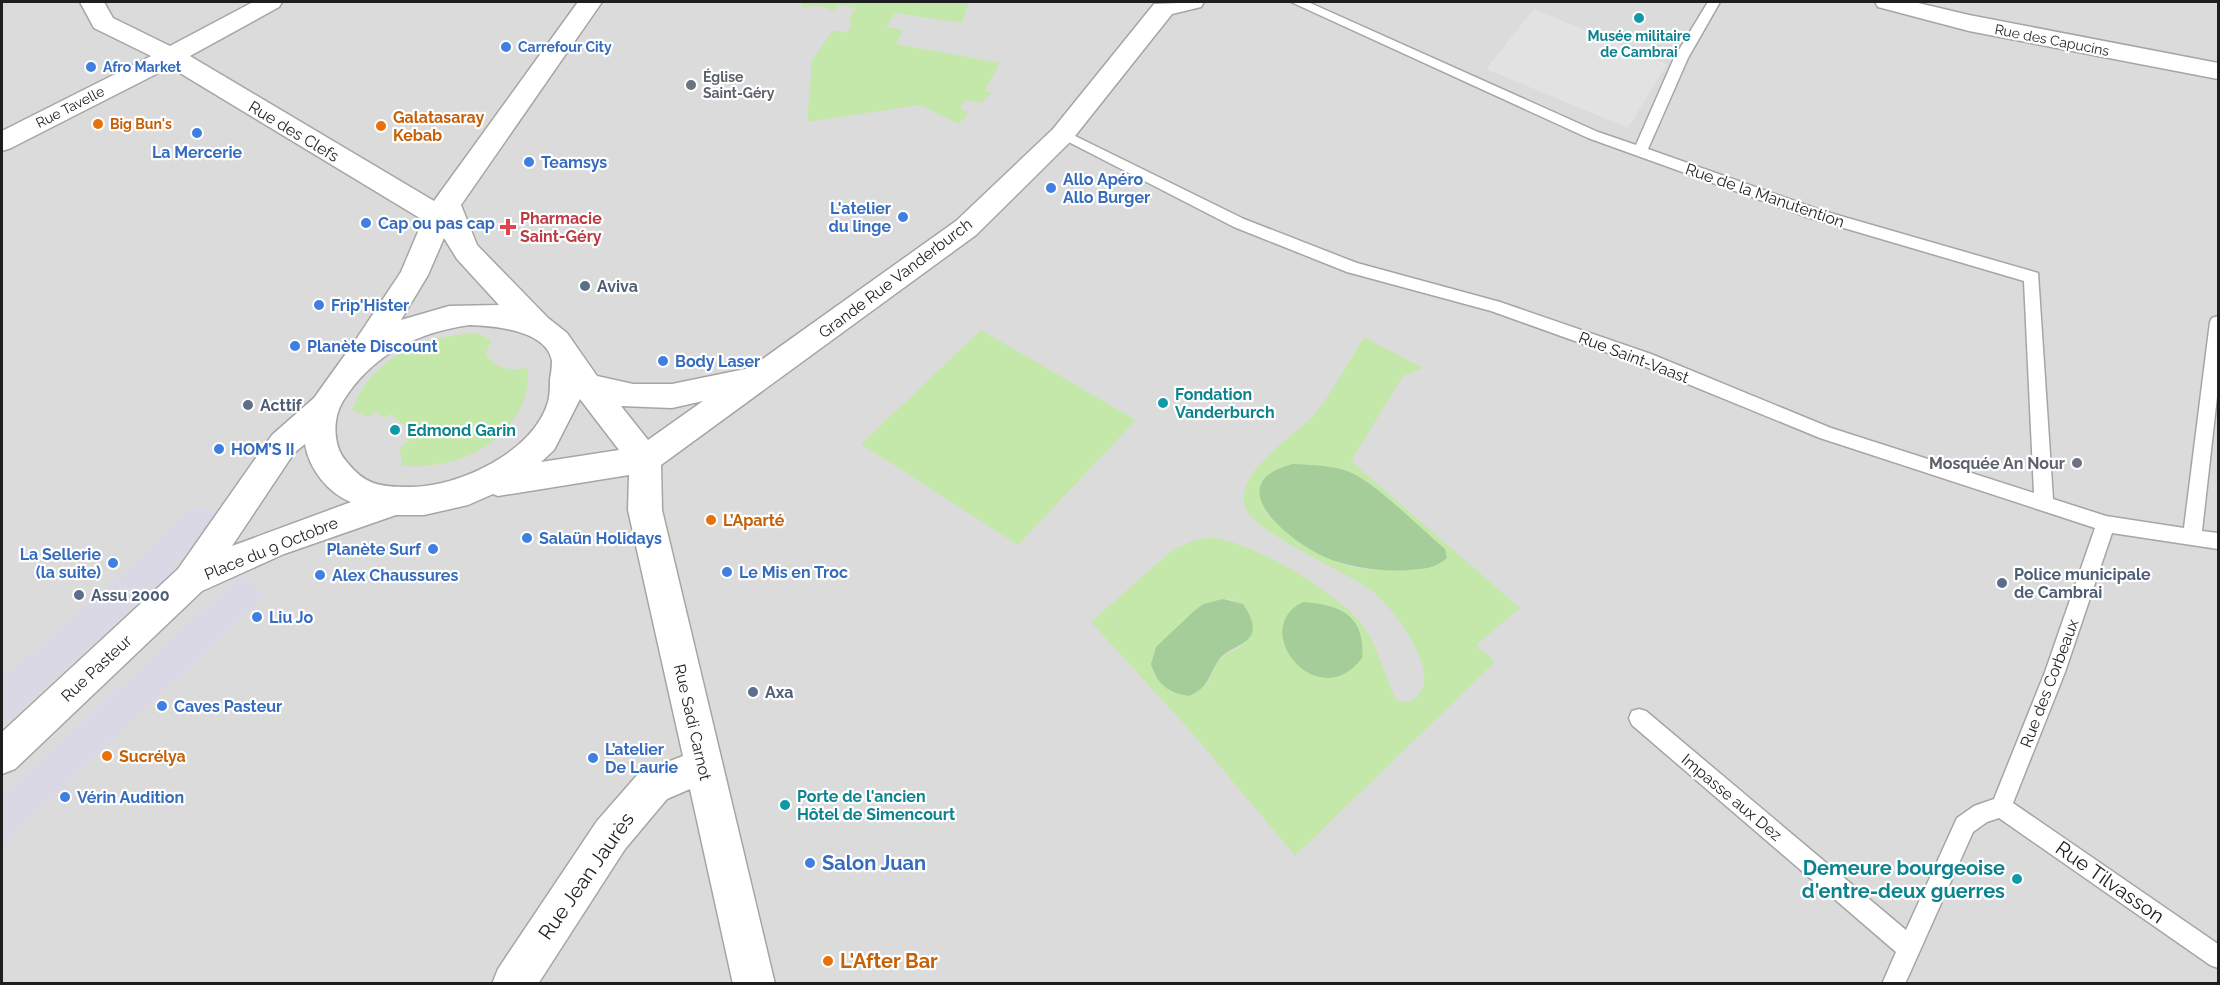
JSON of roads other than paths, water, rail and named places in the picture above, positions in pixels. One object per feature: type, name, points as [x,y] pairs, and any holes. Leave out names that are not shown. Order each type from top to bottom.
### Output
[{"type":"street","name":"Rue des Clefs","points":[[92,2],[104,23],[171,56],[435,209]]},
{"type":"street","name":"Rue Tavelle","points":[[2,142],[171,56],[270,2]]},
{"type":"street","points":[[435,209],[590,2]]},
{"type":"street","points":[[1161,5],[1192,2]]},
{"type":"street","name":"Rue des Capucins","points":[[1887,2],[1969,23],[2218,71]]},
{"type":"street","name":"Grande Rue Vanderburch","points":[[645,459],[966,228],[1062,135],[1161,5]]},
{"type":"street","name":"Place du 9 Octobre","points":[[190,580],[272,544],[393,502],[440,499],[488,483],[645,459],[567,360],[556,341],[537,326],[459,241],[435,209]]},
{"type":"street","name":"Place du 9 Octobre","points":[[190,580],[283,444],[325,406],[338,382],[358,361],[412,279],[435,209]]},
{"type":"street","name":"Place du 9 Octobre","points":[[358,361],[405,330],[457,314],[496,314],[514,317],[537,326]]},
{"type":"street","name":"Place du 9 Octobre","points":[[488,483],[520,463],[547,437],[560,418],[567,398],[570,378],[567,360]]},
{"type":"street","points":[[588,386],[633,396],[672,396],[761,376]]},
{"type":"street","name":"Place du 9 Octobre","points":[[325,406],[320,444],[325,461],[336,476],[351,488],[370,497],[393,502]]},
{"type":"street","name":"Rue Sadi Carnot","points":[[645,459],[645,510],[754,984]]},
{"type":"street","name":"Rue Pasteur","points":[[2,756],[190,580]]},
{"type":"street","name":"Rue Jean Jaurès","points":[[513,984],[611,835],[629,812],[653,786],[703,766]]},
{"type":"lane","name":"Rue de la Manutention","points":[[1298,2],[1593,135],[1815,214],[2032,277],[2044,504]]},
{"type":"lane","points":[[1640,152],[1681,58],[1714,2]]},
{"type":"lane","name":"Rue Saint-Vaast","points":[[1062,135],[1239,223],[1353,268],[1494,306],[1645,359],[1826,433],[2106,524],[2218,541]]},
{"type":"lane","points":[[2192,537],[2218,322]]},
{"type":"lane","name":"Rue des Corbeaux","points":[[2001,807],[2055,672],[2106,524]]},
{"type":"lane","name":"Impasse aux Dez","points":[[1639,718],[1908,947]]},
{"type":"lane","points":[[1893,984],[1965,825],[1981,813],[2001,807]]},
{"type":"lane","name":"Rue Tilvasson","points":[[2001,807],[2218,957]]},
{"type":"place","name":"Musée militaire de Cambrai","points":[[1639,18]]},
{"type":"place","name":"Carrefour City","points":[[506,47]]},
{"type":"place","name":"Afro Market","points":[[91,67]]},
{"type":"place","name":"Église Saint-Géry","points":[[691,85]]},
{"type":"place","name":"Big Bun's","points":[[98,124]]},
{"type":"place","name":"Galatasaray Kebab","points":[[381,126]]},
{"type":"place","name":"La Mercerie","points":[[197,133]]},
{"type":"place","name":"Teamsys","points":[[529,162]]},
{"type":"place","name":"Allo Apéro Allo Burger","points":[[1051,188]]},
{"type":"place","name":"L'atelier du linge","points":[[903,217]]},
{"type":"place","name":"Cap ou pas cap","points":[[366,223]]},
{"type":"place","name":"Pharmacie Saint-Géry","points":[[508,227]]},
{"type":"place","name":"Aviva","points":[[585,286]]},
{"type":"place","name":"Frip'Hister","points":[[319,305]]},
{"type":"place","name":"Planète Discount","points":[[295,346]]},
{"type":"place","name":"Body Laser","points":[[663,361]]},
{"type":"place","name":"Fondation Vanderburch","points":[[1163,403]]},
{"type":"place","name":"Acttif","points":[[248,405]]},
{"type":"place","name":"Edmond Garin","points":[[395,430]]},
{"type":"place","name":"HOM’S II","points":[[219,449]]},
{"type":"place","name":"Mosquée An Nour","points":[[2077,463]]},
{"type":"place","name":"L’Aparté","points":[[711,520]]},
{"type":"place","name":"Salaün Holidays","points":[[527,538]]},
{"type":"place","name":"Planète Surf","points":[[433,549]]},
{"type":"place","name":"La Sellerie (la suite)","points":[[113,563]]},
{"type":"place","name":"Le Mis en Troc","points":[[727,572]]},
{"type":"place","name":"Alex Chaussures","points":[[320,575]]},
{"type":"place","name":"Police municipale de Cambrai","points":[[2002,583]]},
{"type":"place","name":"Assu 2000","points":[[79,595]]},
{"type":"place","name":"Liu Jo","points":[[257,617]]},
{"type":"place","name":"Axa","points":[[753,692]]},
{"type":"place","name":"Caves Pasteur","points":[[162,706]]},
{"type":"place","name":"Sucrélya","points":[[107,756]]},
{"type":"place","name":"L’atelier De Laurie","points":[[593,758]]},
{"type":"place","name":"Vérin Audition","points":[[65,797]]},
{"type":"place","name":"Porte de l'ancien Hôtel de Simencourt","points":[[785,805]]},
{"type":"place","name":"Salon Juan","points":[[810,863]]},
{"type":"place","name":"Demeure bourgeoise d'entre-deux guerres","points":[[2017,879]]},
{"type":"place","name":"L'After Bar","points":[[828,961]]}]
